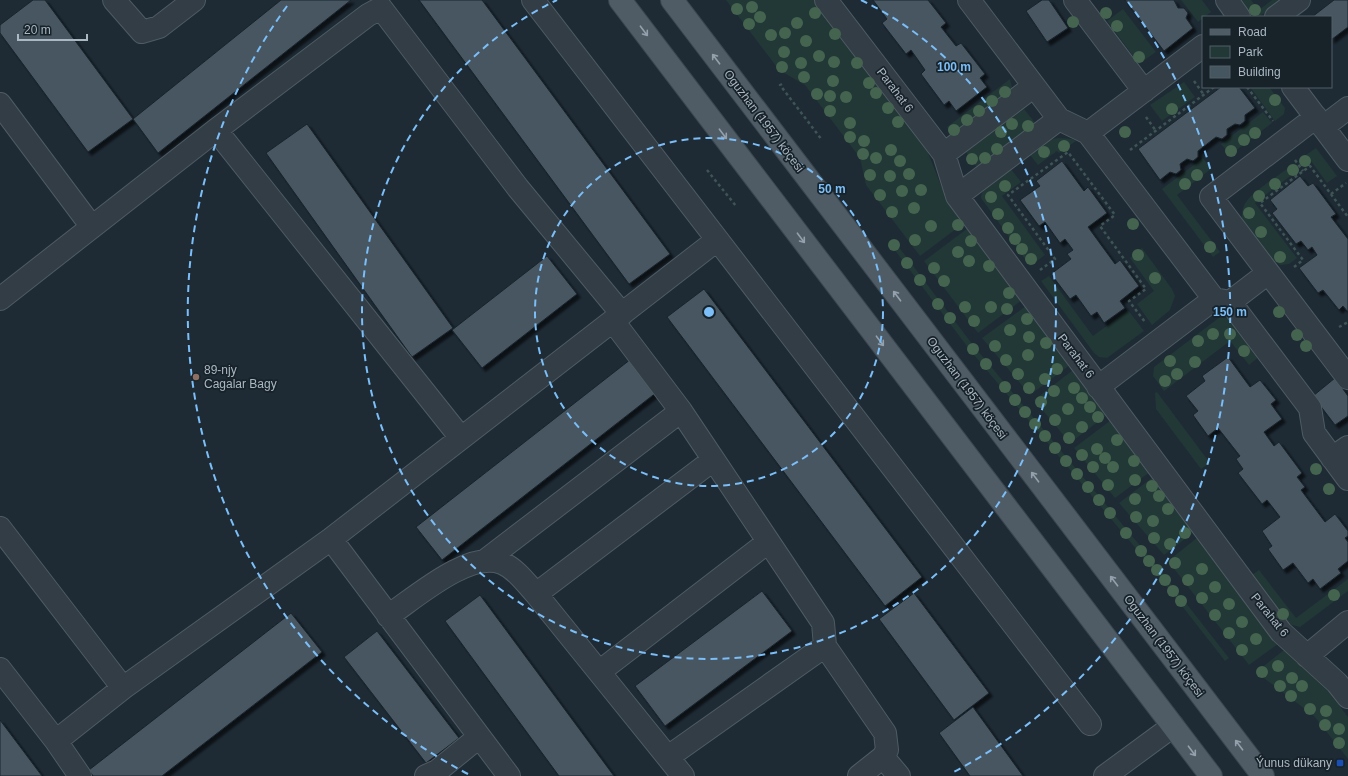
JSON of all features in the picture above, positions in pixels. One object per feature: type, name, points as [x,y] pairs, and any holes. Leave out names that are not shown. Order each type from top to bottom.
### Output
[{"type":"main road","points":[[620,0],[1211,776]]},
{"type":"main road","name":"Oguzhan (1957) köçesi","points":[[672,0],[1263,776]]},
{"type":"street","points":[[114,0],[142,32],[160,27],[194,0]]},
{"type":"street","points":[[533,0],[1090,724]]},
{"type":"street","name":"Parahat 6","points":[[826,0],[944,154],[957,196],[1281,632],[1337,683],[1348,698]]},
{"type":"street","points":[[969,0],[1059,119],[1088,133],[1310,408],[1314,433],[1340,453],[1348,479]]},
{"type":"street","points":[[1075,0],[1143,101]]},
{"type":"street","points":[[1227,0],[1239,16]]},
{"type":"street","points":[[1277,16],[1299,0]]},
{"type":"street","points":[[0,299],[216,130],[368,15],[378,4],[617,317],[823,623],[825,646],[885,733],[887,750],[883,757],[859,776]]},
{"type":"street","points":[[1088,133],[1143,101],[1202,47]]},
{"type":"street","points":[[944,154],[1034,86]]},
{"type":"street","points":[[1294,88],[1348,160]]},
{"type":"street","points":[[0,104],[92,227]]},
{"type":"street","points":[[1348,108],[1319,122],[1210,197],[1348,378]]},
{"type":"street","points":[[957,196],[1059,119]]},
{"type":"street","points":[[216,130],[461,438]]},
{"type":"street","points":[[56,741],[123,688],[330,539],[717,240]]},
{"type":"street","points":[[1098,387],[1222,300],[1268,273]]},
{"type":"street","points":[[388,616],[445,577],[465,566],[486,560],[680,411]]},
{"type":"street","points":[[536,594],[713,460]]},
{"type":"street","points":[[0,530],[123,688]]},
{"type":"street","points":[[330,539],[509,776]]},
{"type":"street","points":[[599,672],[768,542]]},
{"type":"street","points":[[486,560],[502,563],[515,571],[536,594],[683,776]]},
{"type":"street","points":[[1307,656],[1348,622]]},
{"type":"street","points":[[668,757],[825,646]]},
{"type":"street","points":[[0,669],[56,741],[80,776]]},
{"type":"street","points":[[1105,776],[1173,726]]},
{"type":"street","points":[[426,776],[437,771],[479,737]]},
{"type":"street","points":[[883,757],[899,776]]},
{"type":"path","points":[[1190,77],[1204,95]]},
{"type":"path","points":[[782,84],[780,85],[822,140]]},
{"type":"path","points":[[1128,152],[1213,88]]},
{"type":"path","points":[[1248,88],[1273,122]]},
{"type":"path","points":[[1143,101],[1156,131]]},
{"type":"path","points":[[1036,274],[1055,259],[1008,195],[1068,152],[1115,215],[1100,226],[1146,289],[1129,301],[1148,327]]},
{"type":"path","points":[[1296,162],[1303,171]]},
{"type":"path","points":[[1298,273],[1293,267],[1303,260],[1260,203],[1310,166],[1348,217]]},
{"type":"path","points":[[708,170],[736,206]]},
{"type":"path","points":[[1331,194],[1346,182]]},
{"type":"path","points":[[1335,322],[1340,328],[1348,322]]},
{"type":"green space","points":[[726,0],[816,0],[924,143],[947,200],[964,223],[920,256],[866,185],[860,158],[805,85],[779,70]]},
{"type":"green space","points":[[1181,0],[1202,0],[1211,12],[1206,16],[1202,16],[1202,19],[1198,22]]},
{"type":"green space","points":[[1242,0],[1251,0],[1259,10],[1272,0],[1284,0],[1260,16],[1251,13]]},
{"type":"green space","points":[[1123,9],[1156,52],[1139,64],[1107,21]]},
{"type":"green space","points":[[1010,79],[1012,88],[1009,91],[952,134],[947,127]]},
{"type":"green space","points":[[1184,82],[1195,97],[1162,121],[1150,105]]},
{"type":"green space","points":[[1251,88],[1270,88],[1285,108],[1284,114],[1275,121]]},
{"type":"green space","points":[[1024,109],[1036,124],[977,168],[966,152]]},
{"type":"green space","points":[[1263,112],[1272,123],[1230,155],[1221,144]]},
{"type":"green space","points":[[1058,138],[1072,139],[1076,141],[1059,153],[1057,151],[1038,165],[1030,155],[1050,140]]},
{"type":"green space","points":[[1316,148],[1337,176],[1327,183],[1311,161],[1305,165],[1300,159]]},
{"type":"green space","points":[[1203,158],[1211,169],[1177,195],[1220,252],[1213,257],[1162,189]]},
{"type":"green space","points":[[1292,165],[1297,171],[1255,203],[1297,258],[1289,264],[1280,265],[1273,260],[1242,220],[1242,213],[1245,204],[1250,197]]},
{"type":"green space","points":[[1011,169],[1021,182],[1002,196],[1045,255],[1030,266],[981,198],[984,189],[988,185]]},
{"type":"green space","points":[[968,228],[1022,300],[978,333],[924,261]]},
{"type":"green space","points":[[895,242],[973,345],[1157,566],[1229,658],[1225,661],[1153,569],[969,349],[891,245]]},
{"type":"green space","points":[[1142,248],[1172,289],[1175,296],[1170,310],[1152,325],[1137,304],[1154,291],[1130,258]]},
{"type":"green space","points":[[1049,276],[1093,336],[1128,310],[1144,331],[1107,358],[1099,357],[1094,353],[1041,281]]},
{"type":"green space","points":[[1026,306],[1070,365],[1030,395],[982,338]]},
{"type":"green space","points":[[1220,317],[1232,319],[1260,356],[1249,365],[1230,341],[1164,391],[1153,376],[1154,367]]},
{"type":"green space","points":[[1073,370],[1107,415],[1070,443],[1034,400]]},
{"type":"green space","points":[[1157,392],[1210,463],[1201,469],[1156,409],[1155,393]]},
{"type":"green space","points":[[1111,420],[1150,472],[1115,498],[1074,448]]},
{"type":"green space","points":[[1153,477],[1194,532],[1164,555],[1119,503]]},
{"type":"green space","points":[[1198,537],[1278,644],[1249,665],[1168,561]]},
{"type":"green space","points":[[1259,570],[1296,618],[1348,579],[1348,591],[1300,627],[1284,623],[1249,577]]},
{"type":"green space","points":[[1284,650],[1329,692],[1348,717],[1348,759],[1314,716],[1256,672]]},
{"type":"building","points":[[33,0],[45,0],[133,119],[88,152],[0,33],[0,25]]},
{"type":"building","points":[[281,0],[351,0],[158,153],[133,119]]},
{"type":"building","points":[[419,0],[482,0],[670,254],[629,284]]},
{"type":"building","points":[[873,0],[928,0],[946,23],[941,27],[956,46],[961,43],[985,74],[980,78],[987,87],[956,111],[949,101],[944,105],[921,74],[925,70],[911,50],[906,54],[882,23],[887,19]]},
{"type":"building","points":[[1042,0],[1049,0],[1068,28],[1047,42],[1026,11]]},
{"type":"building","points":[[1125,0],[1174,0],[1178,8],[1184,8],[1188,13],[1186,18],[1193,28],[1164,51]]},
{"type":"building","points":[[1334,0],[1348,0],[1348,27],[1332,39],[1332,16],[1313,16]]},
{"type":"building","points":[[1220,88],[1240,88],[1255,108],[1245,115],[1245,121],[1240,125],[1235,124],[1227,129],[1227,135],[1222,139],[1216,137],[1198,151],[1198,157],[1193,161],[1187,159],[1180,164],[1181,170],[1176,174],[1170,172],[1160,180],[1138,149]]},
{"type":"building","points":[[307,124],[453,328],[412,357],[266,153]]},
{"type":"building","points":[[1062,161],[1084,191],[1088,187],[1107,213],[1088,227],[1115,264],[1120,260],[1139,286],[1120,301],[1125,308],[1104,323],[1097,312],[1091,316],[1076,295],[1070,299],[1051,274],[1071,259],[1067,254],[1073,250],[1065,239],[1060,243],[1045,222],[1039,226],[1020,200],[1040,186],[1036,181]]},
{"type":"building","points":[[1300,176],[1308,186],[1313,183],[1336,214],[1331,217],[1348,239],[1348,312],[1343,306],[1339,310],[1323,290],[1318,293],[1299,268],[1317,255],[1312,247],[1308,250],[1301,241],[1296,244],[1272,213],[1277,209],[1270,200]]},
{"type":"building","points":[[547,256],[577,294],[482,368],[452,330]]},
{"type":"building","points":[[704,289],[922,577],[885,606],[667,317]]},
{"type":"building","points":[[1228,357],[1250,387],[1260,380],[1276,400],[1271,404],[1282,419],[1264,432],[1274,446],[1279,442],[1302,473],[1297,477],[1305,487],[1301,490],[1325,522],[1335,514],[1348,531],[1348,536],[1345,538],[1348,542],[1348,561],[1338,569],[1341,573],[1320,589],[1313,579],[1308,583],[1293,563],[1283,570],[1268,549],[1272,546],[1262,531],[1280,517],[1267,500],[1262,504],[1238,473],[1243,469],[1236,459],[1240,456],[1218,428],[1208,436],[1193,415],[1198,411],[1186,396],[1205,381],[1202,376]]},
{"type":"building","points":[[631,359],[657,392],[442,560],[416,527]]},
{"type":"building","points":[[1335,378],[1348,396],[1348,416],[1335,425],[1313,396]]},
{"type":"building","points":[[762,591],[792,631],[665,726],[635,686]]},
{"type":"building","points":[[914,593],[989,693],[954,720],[879,619]]},
{"type":"building","points":[[480,595],[614,776],[559,776],[445,621]]},
{"type":"building","points":[[291,613],[322,652],[162,776],[93,776],[89,770]]},
{"type":"building","points":[[377,631],[459,738],[426,763],[344,657]]},
{"type":"building","points":[[973,707],[1023,776],[970,776],[939,733]]},
{"type":"building","points":[[0,720],[42,776],[0,776]]},
{"type":"place","name":"89-njy Cagalar Bagy","points":[[196,377]]},
{"type":"place","name":"Ýunus dükany","points":[[1340,763]]}]
